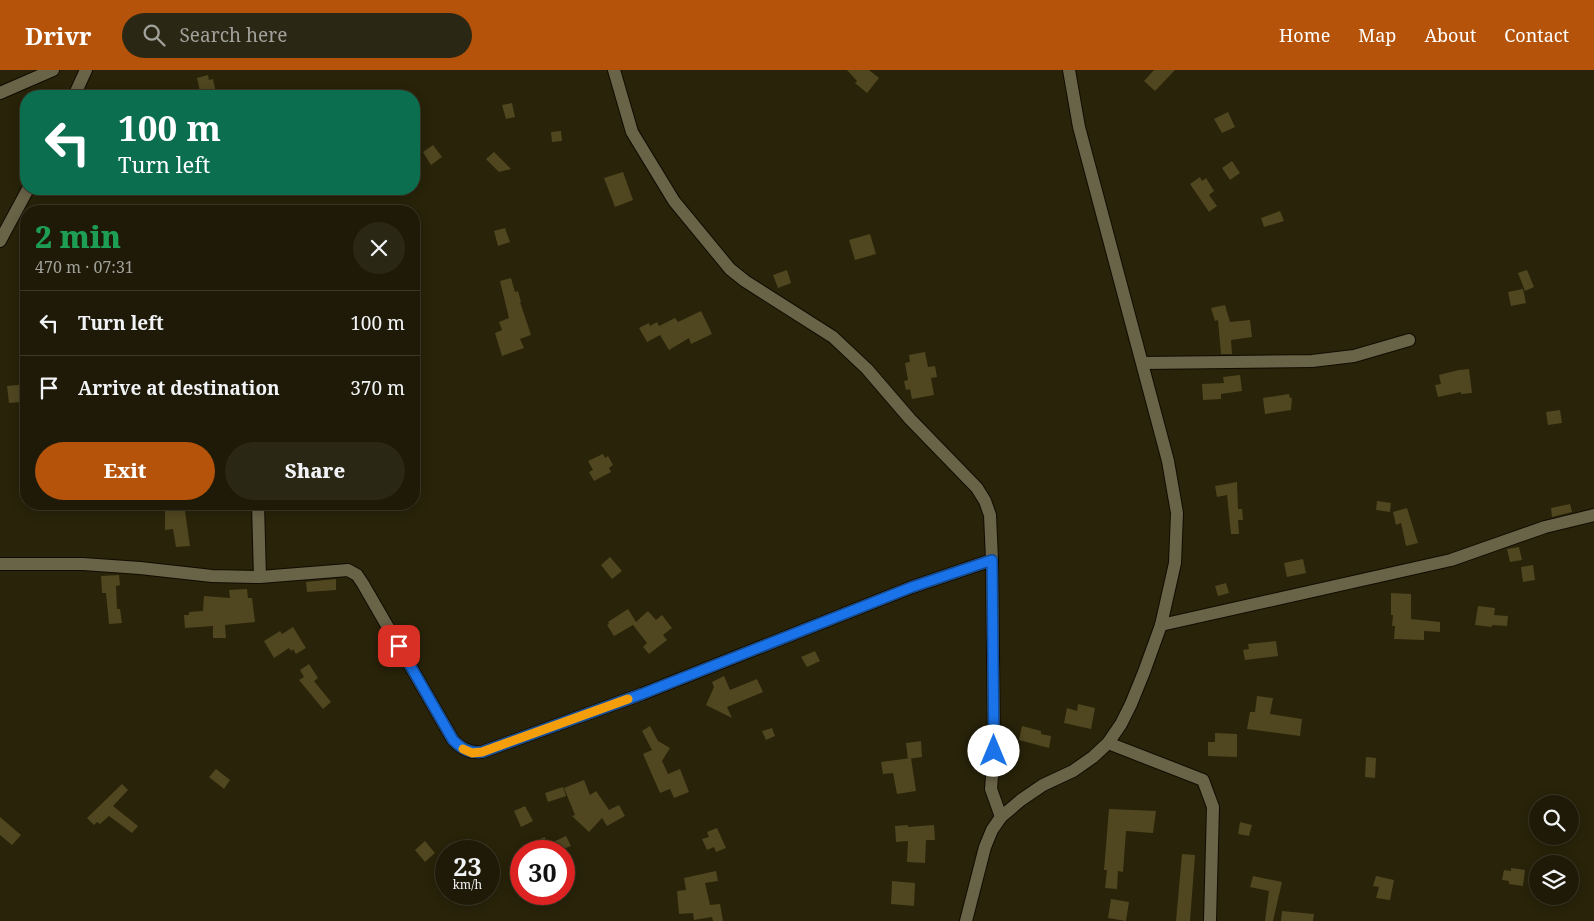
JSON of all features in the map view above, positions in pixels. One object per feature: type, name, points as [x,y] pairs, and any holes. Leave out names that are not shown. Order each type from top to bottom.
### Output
[{"type":"street","points":[[0,93],[53,70]]},
{"type":"street","points":[[77,90],[86,70]]},
{"type":"street","points":[[614,70],[632,132],[674,201],[730,269],[745,281],[833,337],[867,369],[910,419],[976,488],[985,501],[990,515],[992,560],[994,751],[991,789],[1001,817]]},
{"type":"street","points":[[966,921],[985,847],[992,830],[1001,817],[1020,800],[1043,785],[1073,771],[1093,757],[1108,743],[1120,724],[1131,704],[1161,625],[1175,563],[1177,513],[1168,461],[1079,127],[1070,70]]},
{"type":"street","points":[[0,241],[25,195]]},
{"type":"street","points":[[1143,363],[1312,361],[1354,356],[1408,340]]},
{"type":"street","points":[[258,510],[260,577]]},
{"type":"street","points":[[1161,625],[1451,560],[1545,527],[1594,515]]},
{"type":"street","points":[[0,564],[83,564],[212,576],[260,577],[348,570],[357,575],[363,584],[453,740],[462,749],[472,753],[482,752],[642,694],[912,587],[992,560]]},
{"type":"street","points":[[1108,743],[1202,780],[1213,807],[1210,921]]},
{"type":"building","points":[[847,70],[869,70],[879,78],[867,93],[855,83],[857,81]]},
{"type":"building","points":[[1154,70],[1175,70],[1155,91],[1144,81]]},
{"type":"building","points":[[208,75],[209,80],[213,79],[215,90],[200,90],[197,78]]},
{"type":"building","points":[[512,103],[515,117],[506,119],[502,105]]},
{"type":"building","points":[[1228,112],[1235,127],[1222,133],[1214,119]]},
{"type":"building","points":[[561,131],[562,141],[552,142],[551,132]]},
{"type":"building","points":[[433,145],[442,157],[431,165],[423,152]]},
{"type":"building","points":[[494,152],[511,169],[499,172],[486,159]]},
{"type":"building","points":[[1232,161],[1240,173],[1230,180],[1222,168]]},
{"type":"building","points":[[623,172],[633,200],[615,207],[604,178]]},
{"type":"building","points":[[1200,177],[1202,181],[1206,178],[1214,191],[1209,195],[1217,206],[1209,212],[1190,184]]},
{"type":"building","points":[[1280,211],[1284,221],[1264,227],[1261,218]]},
{"type":"building","points":[[505,228],[510,242],[498,246],[494,231]]},
{"type":"building","points":[[870,234],[876,254],[855,260],[849,240]]},
{"type":"building","points":[[787,270],[791,283],[778,288],[773,275]]},
{"type":"building","points":[[1527,270],[1534,287],[1525,291],[1518,273]]},
{"type":"building","points":[[511,278],[515,292],[518,291],[531,335],[520,339],[524,348],[502,356],[495,333],[502,330],[499,322],[509,318],[500,281]]},
{"type":"building","points":[[1523,289],[1526,303],[1511,306],[1508,292]]},
{"type":"building","points":[[1225,305],[1230,322],[1250,320],[1252,337],[1231,340],[1232,354],[1221,354],[1218,320],[1215,321],[1211,308]]},
{"type":"building","points":[[701,311],[712,334],[691,344],[689,338],[669,350],[660,335],[647,342],[639,328],[649,323],[650,326],[657,322],[659,326],[675,318],[678,322]]},
{"type":"building","points":[[925,352],[928,367],[935,366],[937,377],[931,378],[934,395],[912,399],[910,389],[906,390],[904,381],[908,380],[905,363],[910,362],[909,355]]},
{"type":"building","points":[[1469,369],[1472,393],[1461,394],[1461,392],[1438,397],[1435,385],[1441,384],[1439,375]]},
{"type":"building","points":[[1240,375],[1242,391],[1221,394],[1221,399],[1203,400],[1202,384],[1224,383],[1223,377]]},
{"type":"building","points":[[19,385],[20,402],[9,403],[7,386]]},
{"type":"building","points":[[1289,394],[1290,398],[1292,398],[1291,410],[1265,414],[1263,398]]},
{"type":"building","points":[[1560,410],[1562,423],[1548,425],[1546,412]]},
{"type":"building","points":[[603,454],[605,458],[608,456],[613,465],[609,468],[611,472],[594,481],[589,472],[593,470],[588,461]]},
{"type":"building","points":[[1237,482],[1238,509],[1242,509],[1243,520],[1238,520],[1239,534],[1231,534],[1227,495],[1217,497],[1215,486]]},
{"type":"building","points":[[1377,501],[1391,503],[1390,512],[1376,510]]},
{"type":"building","points":[[1570,504],[1572,512],[1552,517],[1551,508]]},
{"type":"building","points":[[1407,508],[1418,543],[1406,546],[1401,523],[1396,525],[1393,512]]},
{"type":"building","points":[[165,510],[185,510],[190,546],[176,547],[173,529],[165,530]]},
{"type":"building","points":[[1519,547],[1522,560],[1510,562],[1507,549]]},
{"type":"building","points":[[610,557],[622,571],[612,579],[601,565]]},
{"type":"building","points":[[1303,559],[1306,573],[1287,577],[1284,563]]},
{"type":"building","points":[[1533,565],[1535,580],[1523,582],[1521,567]]},
{"type":"building","points":[[119,575],[120,585],[116,586],[117,609],[120,609],[122,623],[109,624],[106,593],[102,593],[101,576]]},
{"type":"building","points":[[336,579],[336,590],[307,592],[306,582]]},
{"type":"building","points":[[1226,583],[1229,593],[1218,596],[1215,586]]},
{"type":"building","points":[[247,589],[248,598],[252,598],[255,622],[225,625],[226,638],[213,638],[213,626],[185,628],[184,615],[189,615],[189,612],[203,611],[204,596],[230,598],[229,590]]},
{"type":"building","points":[[1391,593],[1411,594],[1411,619],[1440,622],[1440,632],[1424,631],[1424,640],[1394,639],[1395,626],[1392,626]]},
{"type":"building","points":[[1478,606],[1495,608],[1494,615],[1508,616],[1507,626],[1475,625]]},
{"type":"building","points":[[628,609],[636,622],[648,611],[656,620],[662,615],[672,628],[663,635],[667,640],[649,654],[643,647],[647,643],[633,625],[614,636],[607,625],[609,624],[608,622]]},
{"type":"building","points":[[293,627],[306,648],[296,654],[293,649],[291,651],[289,648],[274,658],[264,641],[280,631],[282,634]]},
{"type":"building","points":[[1276,641],[1278,656],[1245,660],[1243,650],[1249,649],[1248,644]]},
{"type":"building","points":[[815,651],[820,661],[807,667],[801,657]]},
{"type":"building","points":[[309,664],[318,678],[314,681],[331,702],[323,709],[299,680],[304,677],[300,670]]},
{"type":"building","points":[[724,676],[730,690],[757,679],[763,692],[727,707],[732,718],[706,705],[714,687],[712,682]]},
{"type":"building","points":[[1257,696],[1273,698],[1270,714],[1302,719],[1300,736],[1247,729],[1250,712],[1255,712]]},
{"type":"building","points":[[1078,704],[1095,708],[1091,729],[1064,723],[1067,708],[1077,711]]},
{"type":"building","points":[[650,726],[658,741],[670,748],[662,761],[668,774],[680,769],[689,792],[674,798],[670,789],[660,793],[643,754],[652,750],[642,731]]},
{"type":"building","points":[[1022,726],[1051,736],[1049,748],[1019,740]]},
{"type":"building","points":[[772,728],[775,736],[766,740],[762,731]]},
{"type":"building","points":[[1215,733],[1237,734],[1237,757],[1208,756],[1208,742],[1215,742]]},
{"type":"building","points":[[921,741],[922,757],[908,759],[906,743]]},
{"type":"building","points":[[1366,757],[1376,758],[1375,778],[1365,777]]},
{"type":"building","points":[[911,758],[916,791],[897,794],[893,773],[883,774],[881,762]]},
{"type":"building","points":[[216,769],[230,780],[224,789],[209,777]]},
{"type":"building","points":[[584,780],[590,795],[596,791],[609,810],[619,805],[625,816],[607,826],[602,818],[589,832],[572,816],[575,815],[564,788]]},
{"type":"building","points":[[122,784],[128,790],[113,806],[138,826],[132,833],[109,816],[100,824],[97,822],[94,825],[87,818]]},
{"type":"building","points":[[563,787],[566,796],[548,802],[545,793]]},
{"type":"building","points":[[525,806],[533,821],[521,827],[514,811]]},
{"type":"building","points":[[1109,809],[1156,811],[1153,833],[1126,831],[1123,872],[1118,871],[1117,889],[1105,888],[1107,870],[1104,870]]},
{"type":"building","points":[[0,817],[21,835],[12,845],[0,835]]},
{"type":"building","points":[[1240,822],[1252,825],[1249,836],[1238,834]]},
{"type":"building","points":[[908,825],[908,827],[934,825],[935,840],[926,840],[925,863],[907,862],[908,841],[896,842],[895,826]]},
{"type":"building","points":[[717,828],[726,848],[716,852],[714,847],[707,850],[702,839],[709,837],[707,832]]},
{"type":"building","points":[[566,836],[568,840],[557,840]]},
{"type":"building","points":[[425,841],[435,853],[425,862],[415,850]]},
{"type":"building","points":[[1182,854],[1195,855],[1190,921],[1176,921]]},
{"type":"building","points":[[1511,868],[1525,870],[1523,886],[1509,884],[1509,881],[1502,880],[1504,870],[1511,871]]},
{"type":"building","points":[[716,871],[718,881],[705,883],[710,905],[720,904],[723,921],[713,921],[712,917],[694,920],[693,913],[679,914],[677,891],[686,890],[684,878]]},
{"type":"building","points":[[1253,876],[1282,882],[1273,921],[1265,921],[1269,891],[1250,887]]},
{"type":"building","points":[[1376,876],[1394,880],[1390,900],[1376,898],[1379,887],[1373,886]]},
{"type":"building","points":[[892,881],[915,883],[914,906],[891,904]]},
{"type":"building","points":[[1111,899],[1129,902],[1126,921],[1108,918]]},
{"type":"building","points":[[1282,911],[1314,914],[1313,921],[1281,921]]},
{"type":"slow traffic","points":[[463,749],[472,753],[482,752],[628,699]]},
{"type":"route","points":[[399,646],[453,740],[462,749],[472,753],[482,752],[642,694],[912,587],[992,560],[994,751]]}]
